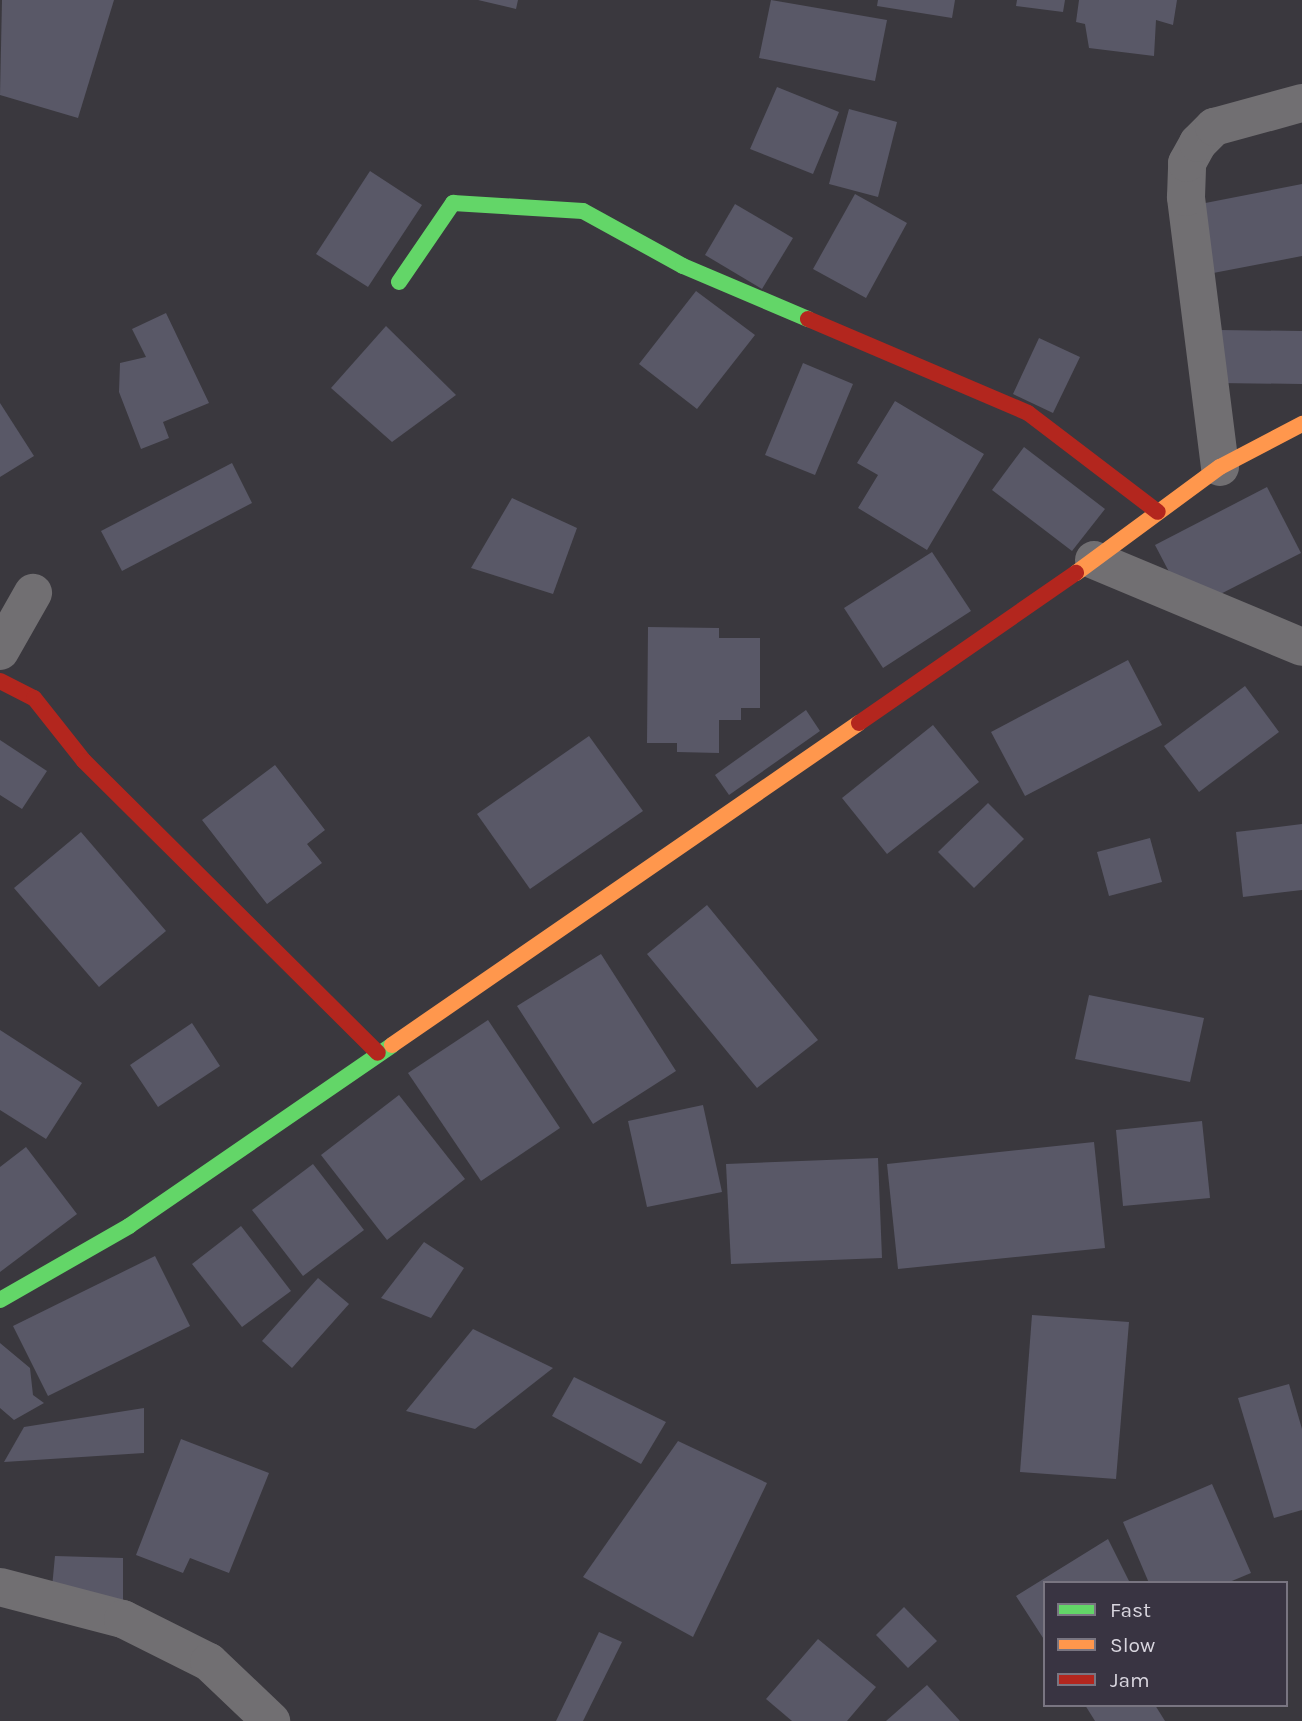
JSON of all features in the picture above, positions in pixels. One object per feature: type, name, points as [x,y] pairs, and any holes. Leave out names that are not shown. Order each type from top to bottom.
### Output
[{"type":"street","points":[[1220,467],[1186,197],[1187,163],[1214,127],[1302,103]]},
{"type":"street","points":[[399,282],[453,203],[583,211],[683,266],[1028,413],[1158,512]]},
{"type":"street","points":[[0,1300],[129,1226],[1094,560],[1220,467],[1302,424]]},
{"type":"street","points":[[1094,560],[1302,647]]},
{"type":"street","points":[[0,651],[33,593]]},
{"type":"street","points":[[0,681],[34,698],[84,761],[377,1053]]},
{"type":"street","points":[[0,1587],[123,1619],[209,1662],[271,1721]]},
{"type":"building","points":[[2,0],[114,0],[78,118],[0,95]]},
{"type":"building","points":[[478,0],[518,0],[516,9]]},
{"type":"building","points":[[771,0],[887,20],[875,81],[759,58]]},
{"type":"building","points":[[878,0],[955,0],[952,18],[877,6]]},
{"type":"building","points":[[1017,0],[1065,0],[1063,12],[1016,6]]},
{"type":"building","points":[[1079,0],[1177,0],[1173,25],[1156,20],[1154,56],[1089,48],[1085,24],[1076,22]]},
{"type":"building","points":[[777,87],[839,112],[813,174],[750,149]]},
{"type":"building","points":[[849,109],[897,122],[878,197],[829,184]]},
{"type":"building","points":[[370,171],[422,205],[368,287],[316,254]]},
{"type":"building","points":[[1302,184],[1302,256],[1208,274],[1195,205]]},
{"type":"building","points":[[855,194],[907,223],[866,298],[813,269]]},
{"type":"building","points":[[735,204],[793,238],[762,289],[705,255]]},
{"type":"building","points":[[696,291],[755,335],[697,409],[639,364]]},
{"type":"building","points":[[166,313],[209,403],[163,422],[169,438],[141,449],[119,392],[120,363],[146,357],[132,329]]},
{"type":"building","points":[[386,326],[456,395],[392,442],[331,388]]},
{"type":"building","points":[[1219,330],[1302,331],[1302,384],[1218,383]]},
{"type":"building","points":[[1039,338],[1080,357],[1053,413],[1013,394]]},
{"type":"building","points":[[803,363],[853,384],[815,475],[765,455]]},
{"type":"building","points":[[895,401],[984,454],[927,550],[858,508],[878,475],[857,463]]},
{"type":"building","points":[[0,403],[34,456],[0,477]]},
{"type":"building","points":[[1024,447],[1105,509],[1072,551],[992,490]]},
{"type":"building","points":[[232,463],[252,503],[122,571],[101,531]]},
{"type":"building","points":[[1267,487],[1301,553],[1189,610],[1155,545]]},
{"type":"building","points":[[512,498],[577,528],[553,594],[471,568]]},
{"type":"building","points":[[932,552],[971,611],[883,668],[844,608]]},
{"type":"building","points":[[648,627],[719,628],[719,638],[760,638],[760,708],[741,708],[741,720],[719,720],[719,753],[677,752],[677,743],[647,743]]},
{"type":"building","points":[[1128,660],[1162,725],[1025,796],[991,732]]},
{"type":"building","points":[[1245,686],[1279,732],[1199,792],[1164,746]]},
{"type":"building","points":[[806,710],[820,731],[729,795],[715,775]]},
{"type":"building","points":[[933,725],[979,782],[887,854],[842,798]]},
{"type":"building","points":[[589,736],[643,811],[530,889],[477,814]]},
{"type":"building","points":[[0,740],[47,771],[22,809],[0,795]]},
{"type":"building","points":[[275,765],[325,830],[307,844],[322,863],[267,904],[202,820]]},
{"type":"building","points":[[988,803],[1024,839],[974,888],[938,852]]},
{"type":"building","points":[[1302,824],[1302,890],[1243,897],[1236,832]]},
{"type":"building","points":[[81,832],[166,931],[99,987],[14,888]]},
{"type":"building","points":[[1150,838],[1162,882],[1109,896],[1097,852]]},
{"type":"building","points":[[707,905],[818,1040],[757,1088],[647,954]]},
{"type":"building","points":[[601,954],[676,1071],[593,1124],[517,1006]]},
{"type":"building","points":[[1089,995],[1204,1018],[1190,1082],[1075,1059]]},
{"type":"building","points":[[488,1020],[560,1128],[481,1181],[408,1073]]},
{"type":"building","points":[[192,1023],[220,1066],[158,1107],[130,1065]]},
{"type":"building","points":[[0,1030],[82,1083],[46,1139],[0,1110]]},
{"type":"building","points":[[399,1095],[465,1179],[387,1240],[321,1155]]},
{"type":"building","points":[[703,1105],[722,1192],[647,1207],[628,1121]]},
{"type":"building","points":[[1202,1121],[1210,1198],[1123,1206],[1116,1130]]},
{"type":"building","points":[[1094,1142],[1105,1248],[898,1269],[887,1164]]},
{"type":"building","points":[[26,1147],[77,1214],[0,1272],[0,1167]]},
{"type":"building","points":[[878,1158],[882,1258],[731,1264],[726,1164]]},
{"type":"building","points":[[313,1164],[364,1230],[303,1276],[252,1210]]},
{"type":"building","points":[[241,1226],[291,1291],[242,1327],[192,1264]]},
{"type":"building","points":[[424,1242],[464,1268],[431,1318],[381,1298]]},
{"type":"building","points":[[155,1256],[190,1326],[48,1396],[13,1326]]},
{"type":"building","points":[[318,1278],[349,1304],[292,1368],[262,1341]]},
{"type":"building","points":[[1032,1315],[1129,1322],[1116,1479],[1020,1472]]},
{"type":"building","points":[[473,1329],[553,1368],[475,1429],[406,1411]]},
{"type":"building","points":[[0,1343],[30,1368],[33,1395],[44,1403],[14,1420],[0,1408]]},
{"type":"building","points":[[574,1377],[666,1422],[641,1464],[552,1416]]},
{"type":"building","points":[[1289,1384],[1302,1429],[1302,1510],[1274,1518],[1238,1398]]},
{"type":"building","points":[[144,1408],[144,1453],[4,1462],[24,1427]]},
{"type":"building","points":[[181,1439],[269,1473],[229,1573],[190,1558],[183,1573],[136,1555]]},
{"type":"building","points":[[678,1441],[767,1483],[693,1637],[583,1577]]},
{"type":"building","points":[[1212,1484],[1251,1573],[1232,1581],[1148,1581],[1123,1522]]},
{"type":"building","points":[[1108,1539],[1129,1581],[1043,1581],[1043,1638],[1016,1596]]},
{"type":"building","points":[[55,1556],[123,1558],[123,1619],[51,1598]]},
{"type":"building","points":[[904,1607],[937,1641],[908,1668],[876,1635]]},
{"type":"building","points":[[599,1632],[622,1642],[583,1721],[556,1721]]},
{"type":"building","points":[[818,1639],[876,1687],[847,1721],[792,1721],[766,1699]]},
{"type":"building","points":[[927,1685],[960,1721],[886,1721]]},
{"type":"building","points":[[1086,1707],[1156,1707],[1165,1721],[1095,1721]]},
{"type":"traffic: fast","points":[[399,282],[453,203],[583,211],[683,266],[808,319]]},
{"type":"traffic: fast","points":[[0,1300],[129,1226],[392,1045]]},
{"type":"traffic: slow","points":[[1076,573],[1220,467],[1302,424]]},
{"type":"traffic: slow","points":[[392,1045],[859,723]]},
{"type":"traffic: jam","points":[[808,319],[1028,413],[1158,512]]},
{"type":"traffic: jam","points":[[859,723],[1076,573]]},
{"type":"traffic: jam","points":[[0,681],[34,698],[84,761],[378,1053]]}]
